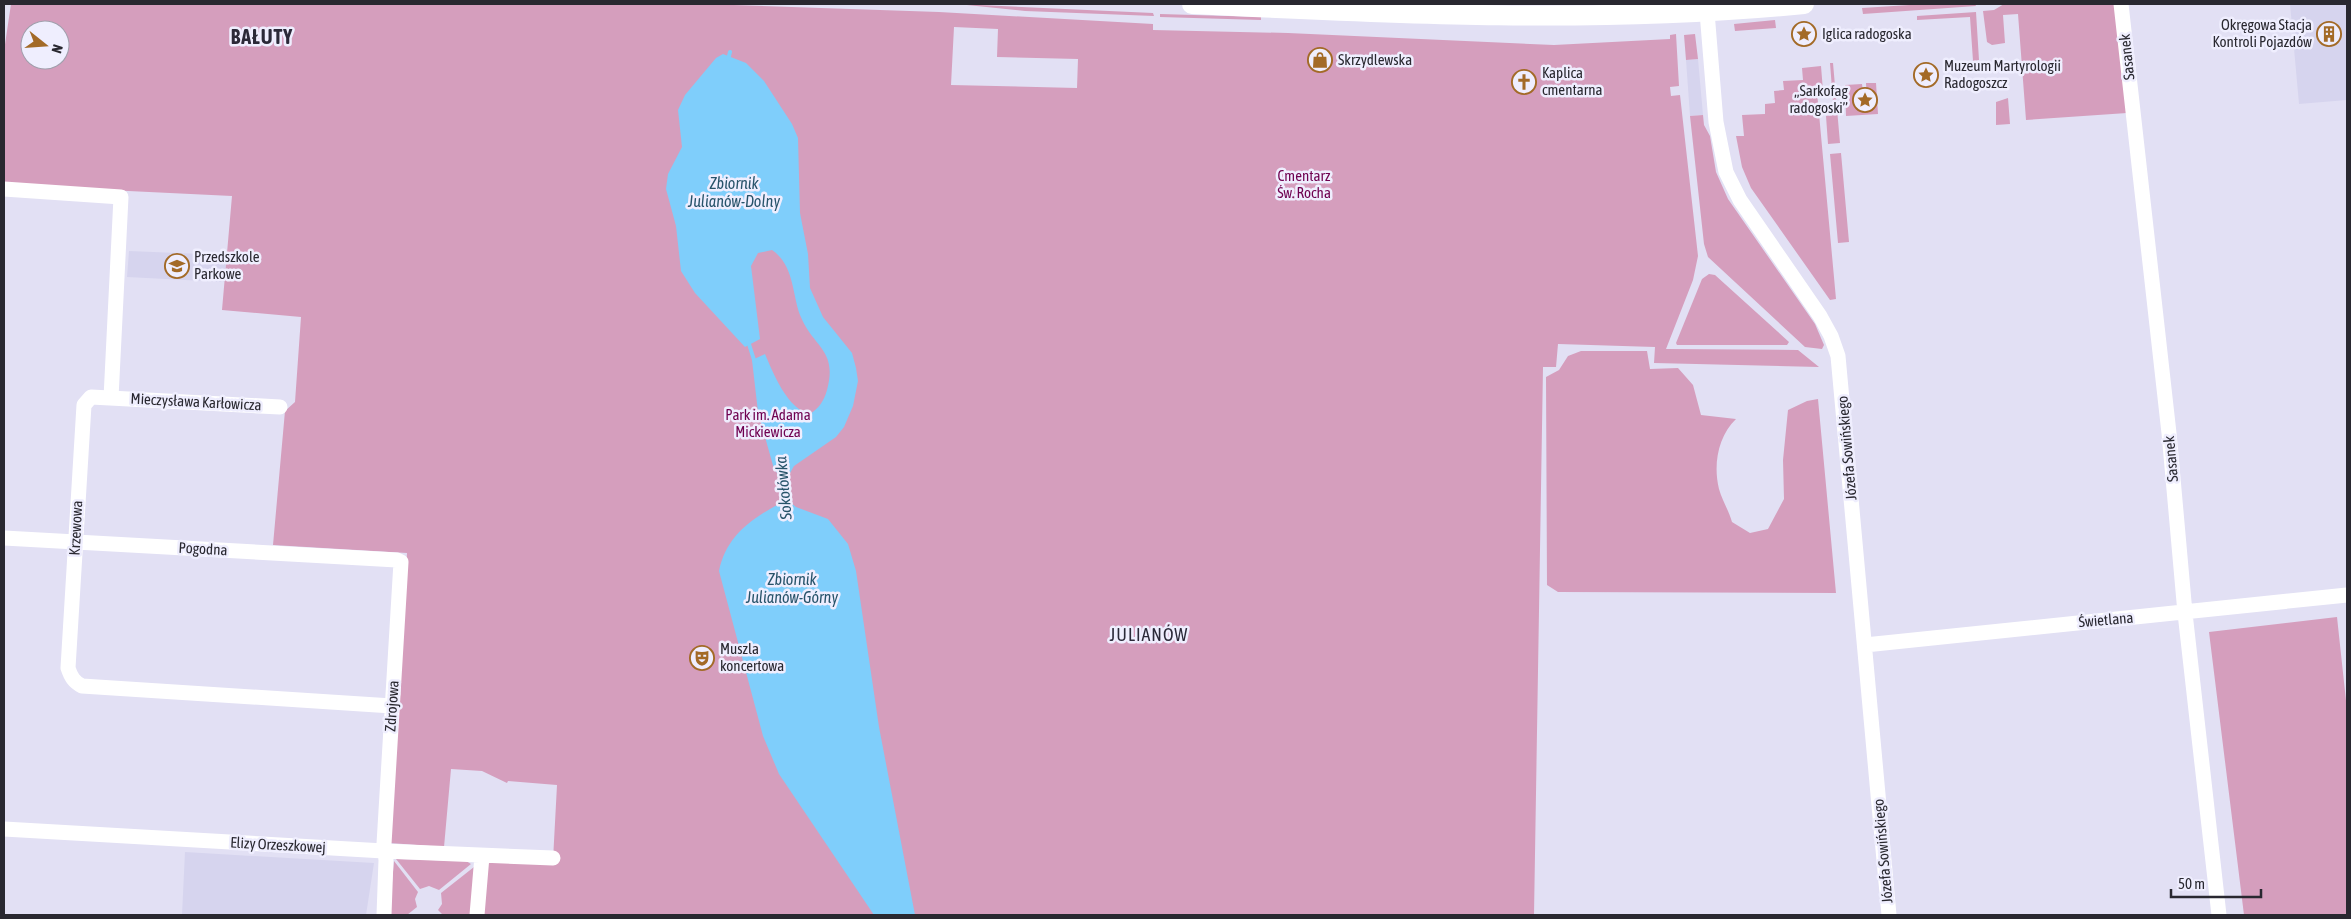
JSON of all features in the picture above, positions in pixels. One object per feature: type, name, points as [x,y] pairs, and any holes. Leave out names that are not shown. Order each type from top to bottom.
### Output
[{"type":"main road","points":[[1192,4],[1536,15],[1707,12],[1804,4]]},
{"type":"street","name":"Sasanek","points":[[2121,4],[2169,433],[2185,613],[2219,915]]},
{"type":"street","name":"Józefa Sowińskiego","points":[[1707,12],[1716,122],[1721,153],[1730,181],[1743,204],[1820,316],[1831,336],[1838,356],[1890,915]]},
{"type":"street","points":[[4,189],[118,195],[122,197],[111,398]]},
{"type":"street","name":"Krzewowa","points":[[111,398],[91,397],[84,405],[68,668],[75,682],[82,686],[392,706]]},
{"type":"street","name":"Mieczysława Karłowicza","points":[[111,398],[280,407]]},
{"type":"street","name":"Pogodna","points":[[4,538],[397,560],[401,562]]},
{"type":"street","name":"Zdrojowa","points":[[384,915],[386,860],[384,851],[401,562]]},
{"type":"street","name":"Świetlana","points":[[1865,645],[2185,613],[2347,594]]},
{"type":"street","name":"Elizy Orzeszkowej","points":[[4,829],[384,851],[553,858]]},
{"type":"street","points":[[477,915],[482,856]]},
{"type":"shaded area","points":[[2290,4],[2347,4],[2347,100],[2299,104]]},
{"type":"shaded area","points":[[1698,59],[1703,115],[1690,116],[1686,60]]},
{"type":"shaded area","name":"Przedszkole Parkowe","points":[[129,251],[227,255],[224,282],[127,277]]},
{"type":"shaded area","points":[[185,852],[374,863],[366,915],[182,915]]},
{"type":"green space","name":"Park im. Adama Mickiewicza","points":[[11,4],[704,4],[939,12],[1153,24],[1153,30],[1288,33],[1554,45],[1670,39],[1670,35],[1676,34],[1679,86],[1670,87],[1671,96],[1680,95],[1698,256],[1693,280],[1666,349],[1798,350],[1819,367],[1654,363],[1655,347],[1558,344],[1556,367],[1543,367],[1534,915],[482,915],[486,866],[489,863],[553,860],[557,785],[508,781],[507,783],[482,771],[451,769],[444,847],[390,843],[407,553],[273,545],[285,411],[295,402],[301,317],[222,310],[232,196],[4,185],[4,51]],"holes":[[[954,27],[998,29],[997,57],[1078,59],[1077,88],[951,85]]]},
{"type":"green space","points":[[957,4],[1153,13],[1154,16],[1025,11]]},
{"type":"green space","points":[[1925,4],[1975,4],[1976,6],[1863,14],[1862,8]]},
{"type":"green space","points":[[2004,4],[2115,4],[2127,113],[2026,120],[2018,14],[2003,15],[2005,43],[1992,45],[1987,42],[1983,11],[1994,10]]},
{"type":"green space","points":[[1976,12],[1979,60],[1973,61],[1970,17],[1917,20],[1917,16]]},
{"type":"green space","points":[[1160,14],[1261,17],[1261,20],[1160,17]]},
{"type":"green space","points":[[1775,20],[1776,28],[1735,31],[1734,24]]},
{"type":"green space","points":[[1695,34],[1698,59],[1686,60],[1684,35]]},
{"type":"green space","points":[[1830,63],[1833,63],[1840,143],[1828,144],[1826,116],[1834,115]]},
{"type":"green space","points":[[1821,66],[1823,91],[1817,92],[1836,299],[1830,300],[1751,188],[1742,167],[1736,136],[1744,136],[1742,115],[1765,114],[1765,104],[1775,103],[1774,91],[1784,90],[1783,81],[1803,80],[1802,68]]},
{"type":"green space","points":[[1866,83],[1876,83],[1878,114],[1846,116],[1845,85],[1862,84],[1864,101],[1867,101]]},
{"type":"green space","points":[[2008,98],[2010,124],[1996,125],[1996,102]]},
{"type":"green space","points":[[1703,115],[1704,125],[1710,136],[1716,172],[1728,199],[1815,324],[1824,345],[1822,349],[1805,347],[1708,257],[1704,244],[1690,116]]},
{"type":"green space","points":[[1841,153],[1849,242],[1838,243],[1830,154]]},
{"type":"green space","points":[[1709,274],[1715,275],[1789,342],[1787,345],[1677,345],[1676,343],[1702,279]]},
{"type":"green space","points":[[1581,351],[1647,351],[1650,369],[1678,368],[1693,385],[1701,415],[1736,419],[1721,442],[1717,461],[1717,480],[1720,493],[1732,522],[1750,533],[1768,529],[1784,499],[1783,460],[1788,410],[1807,401],[1818,399],[1836,593],[1558,592],[1547,585],[1546,377],[1559,370],[1568,356]]},
{"type":"green space","points":[[2337,617],[2347,710],[2347,915],[2244,915],[2209,632]]},
{"type":"green space","points":[[396,859],[466,861],[471,864],[439,890],[429,886],[420,889]]},
{"type":"green space","points":[[394,861],[418,892],[415,899],[417,907],[407,915],[389,915]]},
{"type":"green space","points":[[474,867],[473,915],[443,915],[438,910],[442,904],[441,893]]},
{"type":"water","name":"Zbiornik Julianów-Dolny","points":[[723,54],[746,63],[764,81],[792,124],[798,138],[800,213],[808,254],[810,288],[823,317],[852,353],[858,381],[853,406],[844,427],[836,437],[794,466],[790,473],[788,489],[782,489],[781,478],[774,469],[758,412],[752,360],[765,354],[782,390],[788,398],[795,406],[810,414],[821,404],[827,390],[830,376],[827,357],[805,326],[800,315],[785,263],[772,250],[758,253],[751,266],[760,339],[745,347],[695,293],[681,271],[676,226],[666,189],[668,174],[682,147],[678,110],[685,95],[716,58]]},
{"type":"water","name":"Zbiornik Julianów-Górny","points":[[777,501],[790,502],[796,507],[828,519],[848,544],[856,571],[879,727],[915,915],[874,915],[779,774],[763,736],[719,571],[722,559],[733,540],[748,524],[777,505]]},
{"type":"waterway","name":"Sokołówka","points":[[728,60],[730,52]]},
{"type":"waterway","name":"Sokołówka","points":[[748,341],[755,363]]},
{"type":"waterway","name":"Sokołówka","points":[[784,486],[785,506]]},
{"type":"place","name":"Iglica radogoska","points":[[1804,34]]},
{"type":"place","name":"Okręgowa Stacja Kontroli Pojazdów","points":[[2329,34]]},
{"type":"place","name":"Skrzydlewska","points":[[1320,60]]},
{"type":"place","name":"Muzeum Martyrologii Radogoszcz","points":[[1926,75]]},
{"type":"place","name":"Kaplica cmentarna","points":[[1524,82]]},
{"type":"place","name":"„Sarkofag radogoski”","points":[[1865,100]]},
{"type":"place","name":"Przedszkole Parkowe","points":[[177,266]]},
{"type":"place","name":"Muszla koncertowa","points":[[702,658]]},
{"type":"district","name":"BAŁUTY","points":[[262,37]]},
{"type":"district","name":"JULIANÓW","points":[[1149,635]]},
{"type":"park label","name":"Cmentarz Św. Rocha","points":[[1304,184]]}]
